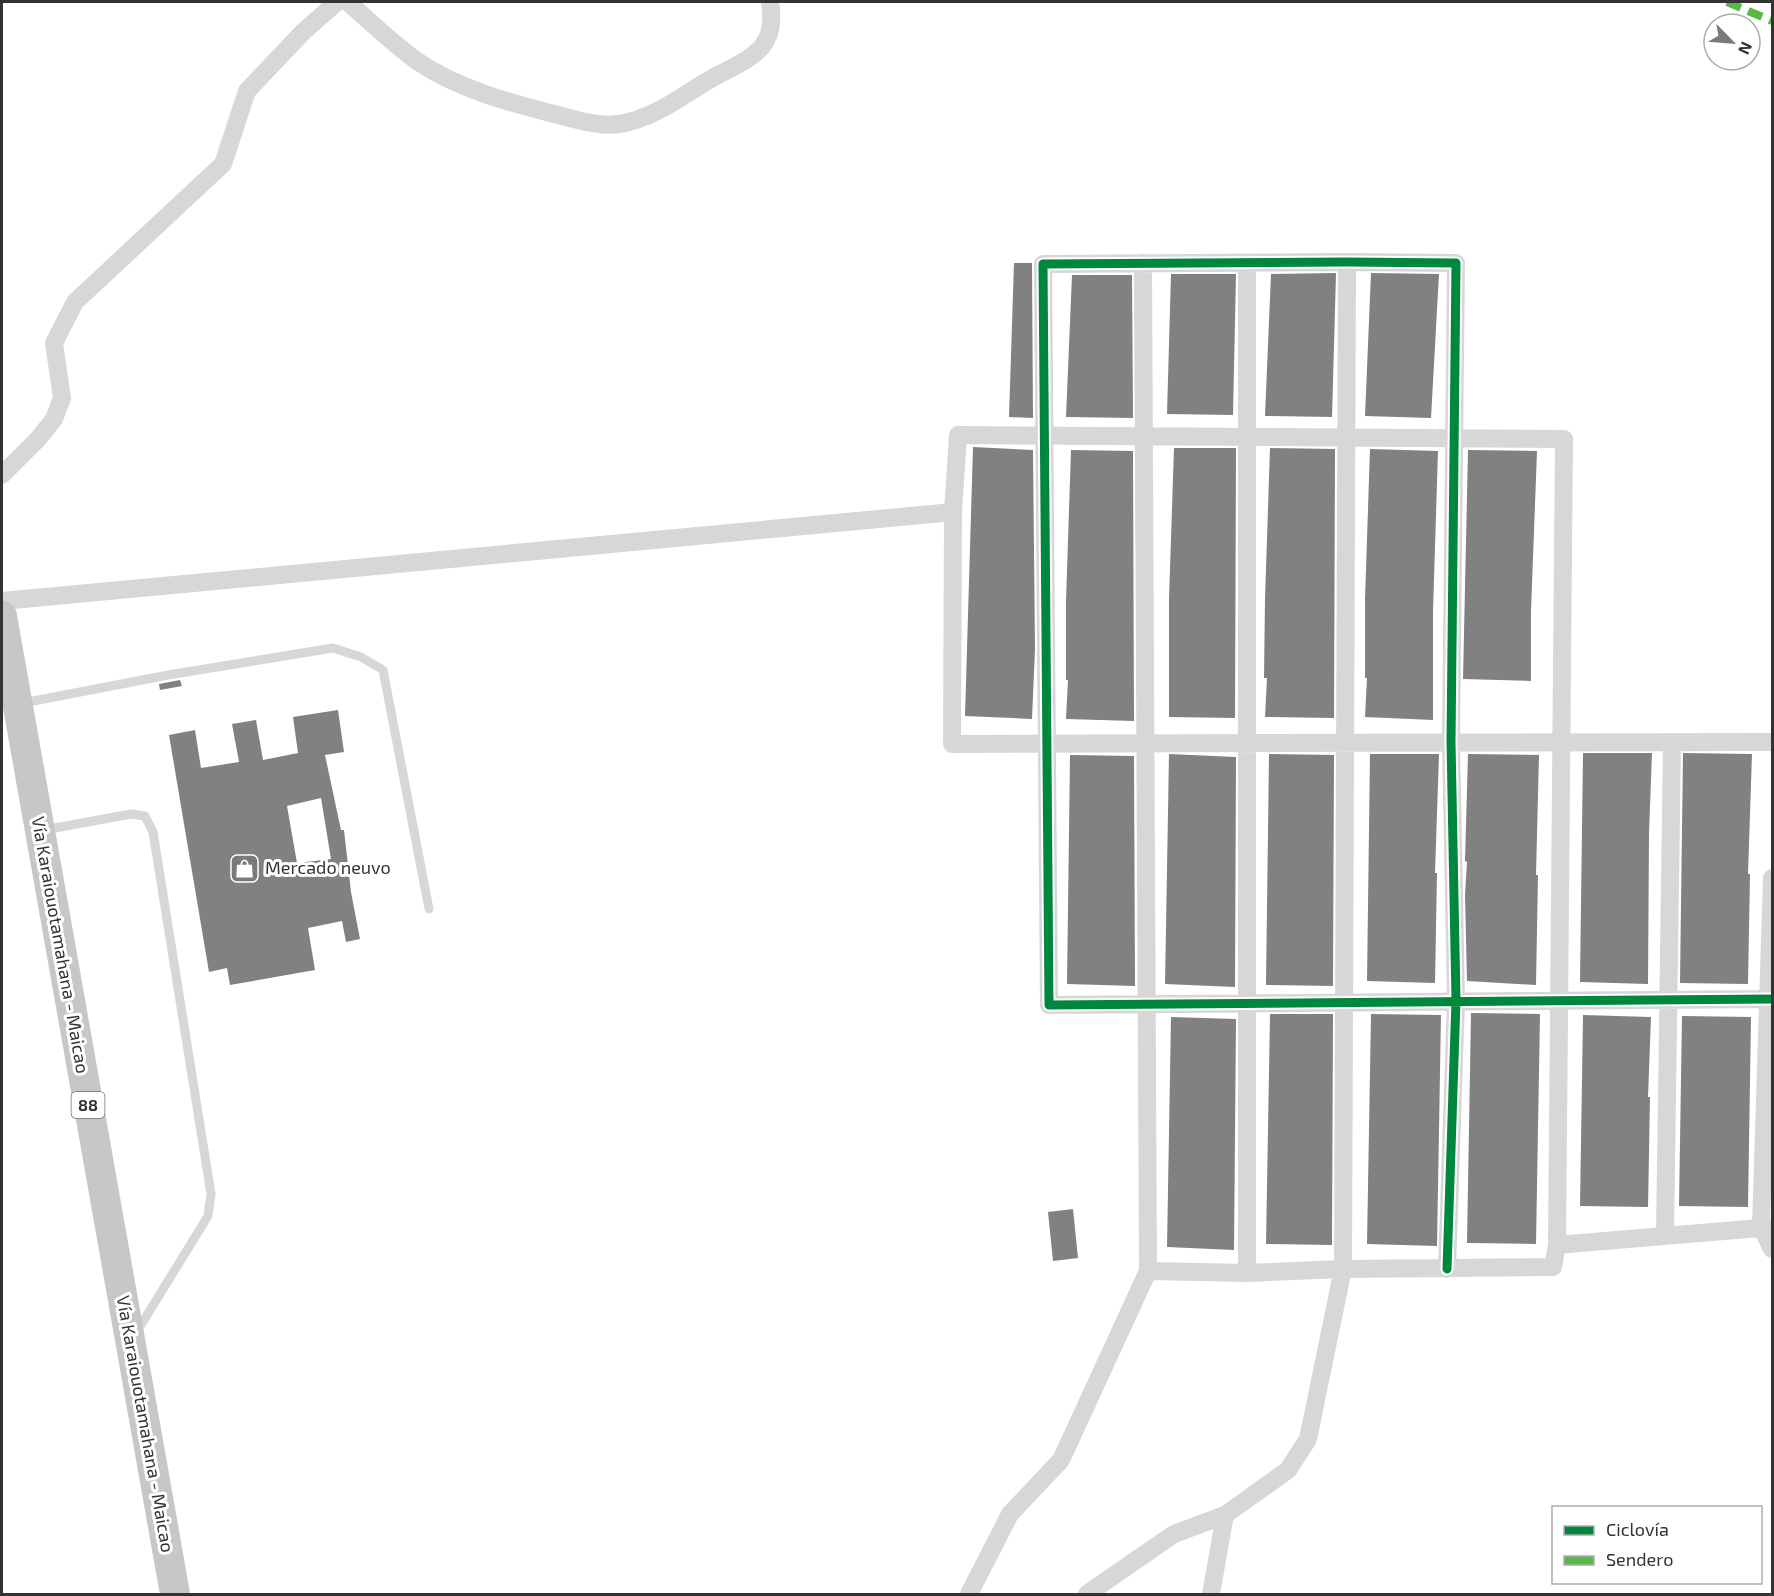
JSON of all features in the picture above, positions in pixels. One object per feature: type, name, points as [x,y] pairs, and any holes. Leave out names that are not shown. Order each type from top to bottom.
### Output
[{"type":"highway","name":"Vía Karaiouotamahana - Maicao","points":[[2,616],[175,1594]]},
{"type":"street","points":[[2,475],[38,439],[54,419],[62,398],[54,343],[75,302],[223,164],[248,91],[303,32],[337,2]]},
{"type":"street","points":[[348,2],[420,62],[469,88],[524,107],[603,125],[628,122],[668,107],[694,89],[750,59],[762,47],[770,30],[770,2]]},
{"type":"street","points":[[1087,1594],[1174,1534],[1225,1515],[1288,1470],[1308,1439],[1342,1269],[1347,262]]},
{"type":"street","points":[[969,1594],[1010,1514],[1061,1460],[1148,1271],[1143,263]]},
{"type":"street","points":[[1247,263],[1247,1273]]},
{"type":"street","points":[[1447,1269],[1456,1000],[1451,742],[1456,263],[1043,264],[1049,1005],[1456,1000],[1771,999]]},
{"type":"street","points":[[1148,1271],[1247,1273],[1342,1269],[1553,1267],[1557,1245],[1562,742],[1564,439],[958,435],[953,512],[952,744],[1451,742],[1562,742],[1672,742],[1773,742]]},
{"type":"street","points":[[2,602],[953,512]]},
{"type":"street","points":[[1665,1236],[1672,742]]},
{"type":"street","points":[[1773,878],[1767,1227],[1773,1249]]},
{"type":"street","points":[[1557,1245],[1767,1227]]},
{"type":"street","points":[[1210,1594],[1225,1515]]},
{"type":"lane","points":[[17,704],[168,675],[333,648],[361,657],[384,670],[429,909]]},
{"type":"lane","points":[[40,831],[131,814],[145,816],[153,832],[211,1194],[208,1216],[130,1342]]},
{"type":"building","points":[[1014,263],[1032,263],[1033,418],[1009,417]]},
{"type":"building","points":[[1336,273],[1332,417],[1265,416],[1271,274]]},
{"type":"building","points":[[1371,273],[1439,274],[1431,418],[1365,416]]},
{"type":"building","points":[[1171,274],[1236,274],[1233,415],[1167,414]]},
{"type":"building","points":[[1072,275],[1132,275],[1133,418],[1066,417]]},
{"type":"building","points":[[973,447],[1033,450],[1035,649],[1032,719],[965,716]]},
{"type":"building","points":[[1174,448],[1236,448],[1235,718],[1169,717],[1169,599]]},
{"type":"building","points":[[1270,448],[1335,449],[1334,718],[1265,717],[1267,678],[1264,678],[1265,599]]},
{"type":"building","points":[[1370,449],[1438,451],[1433,611],[1433,720],[1365,717],[1367,678],[1365,678],[1365,599]]},
{"type":"building","points":[[1071,450],[1133,451],[1134,721],[1066,719],[1068,680],[1066,680],[1066,601]]},
{"type":"building","points":[[1468,450],[1537,451],[1531,611],[1531,681],[1463,679]]},
{"type":"building","points":[[180,680],[182,686],[160,690],[159,684]]},
{"type":"building","name":"Mercado neuvo","points":[[338,710],[344,752],[325,755],[341,830],[344,830],[351,892],[360,939],[346,942],[342,921],[308,928],[315,970],[230,985],[227,968],[209,972],[169,735],[195,730],[201,768],[239,762],[232,724],[256,720],[263,760],[298,753],[293,717]],"holes":[[[321,798],[331,859],[297,863],[287,806]]]},
{"type":"building","points":[[1583,753],[1652,753],[1648,984],[1580,982]]},
{"type":"building","points":[[1683,753],[1752,754],[1748,874],[1750,874],[1748,984],[1680,983]]},
{"type":"building","points":[[1169,754],[1236,757],[1235,987],[1165,984]]},
{"type":"building","points":[[1269,754],[1334,755],[1333,986],[1266,985]]},
{"type":"building","points":[[1370,754],[1439,754],[1435,873],[1437,873],[1435,983],[1367,981]]},
{"type":"building","points":[[1468,754],[1539,755],[1536,985],[1467,981],[1465,895],[1467,862],[1465,861]]},
{"type":"building","points":[[1070,755],[1134,756],[1135,986],[1067,984]]},
{"type":"building","points":[[1471,1013],[1540,1014],[1536,1244],[1467,1243]]},
{"type":"building","points":[[1270,1014],[1333,1014],[1332,1245],[1266,1244]]},
{"type":"building","points":[[1371,1014],[1441,1015],[1437,1246],[1367,1244]]},
{"type":"building","points":[[1583,1015],[1651,1017],[1648,1207],[1580,1206]]},
{"type":"building","points":[[1682,1016],[1751,1017],[1748,1207],[1679,1206]]},
{"type":"building","points":[[1171,1017],[1236,1019],[1234,1250],[1167,1247]]},
{"type":"building","points":[[1073,1209],[1078,1258],[1053,1261],[1048,1212]]},
{"type":"marked path","points":[[1727,2],[1772,21]]},
{"type":"cycle path","points":[[1447,1269],[1456,1000],[1451,742],[1456,263],[1043,264],[1049,1005],[1772,999]]},
{"type":"place","name":"Mercado neuvo","points":[[244,868]]}]
